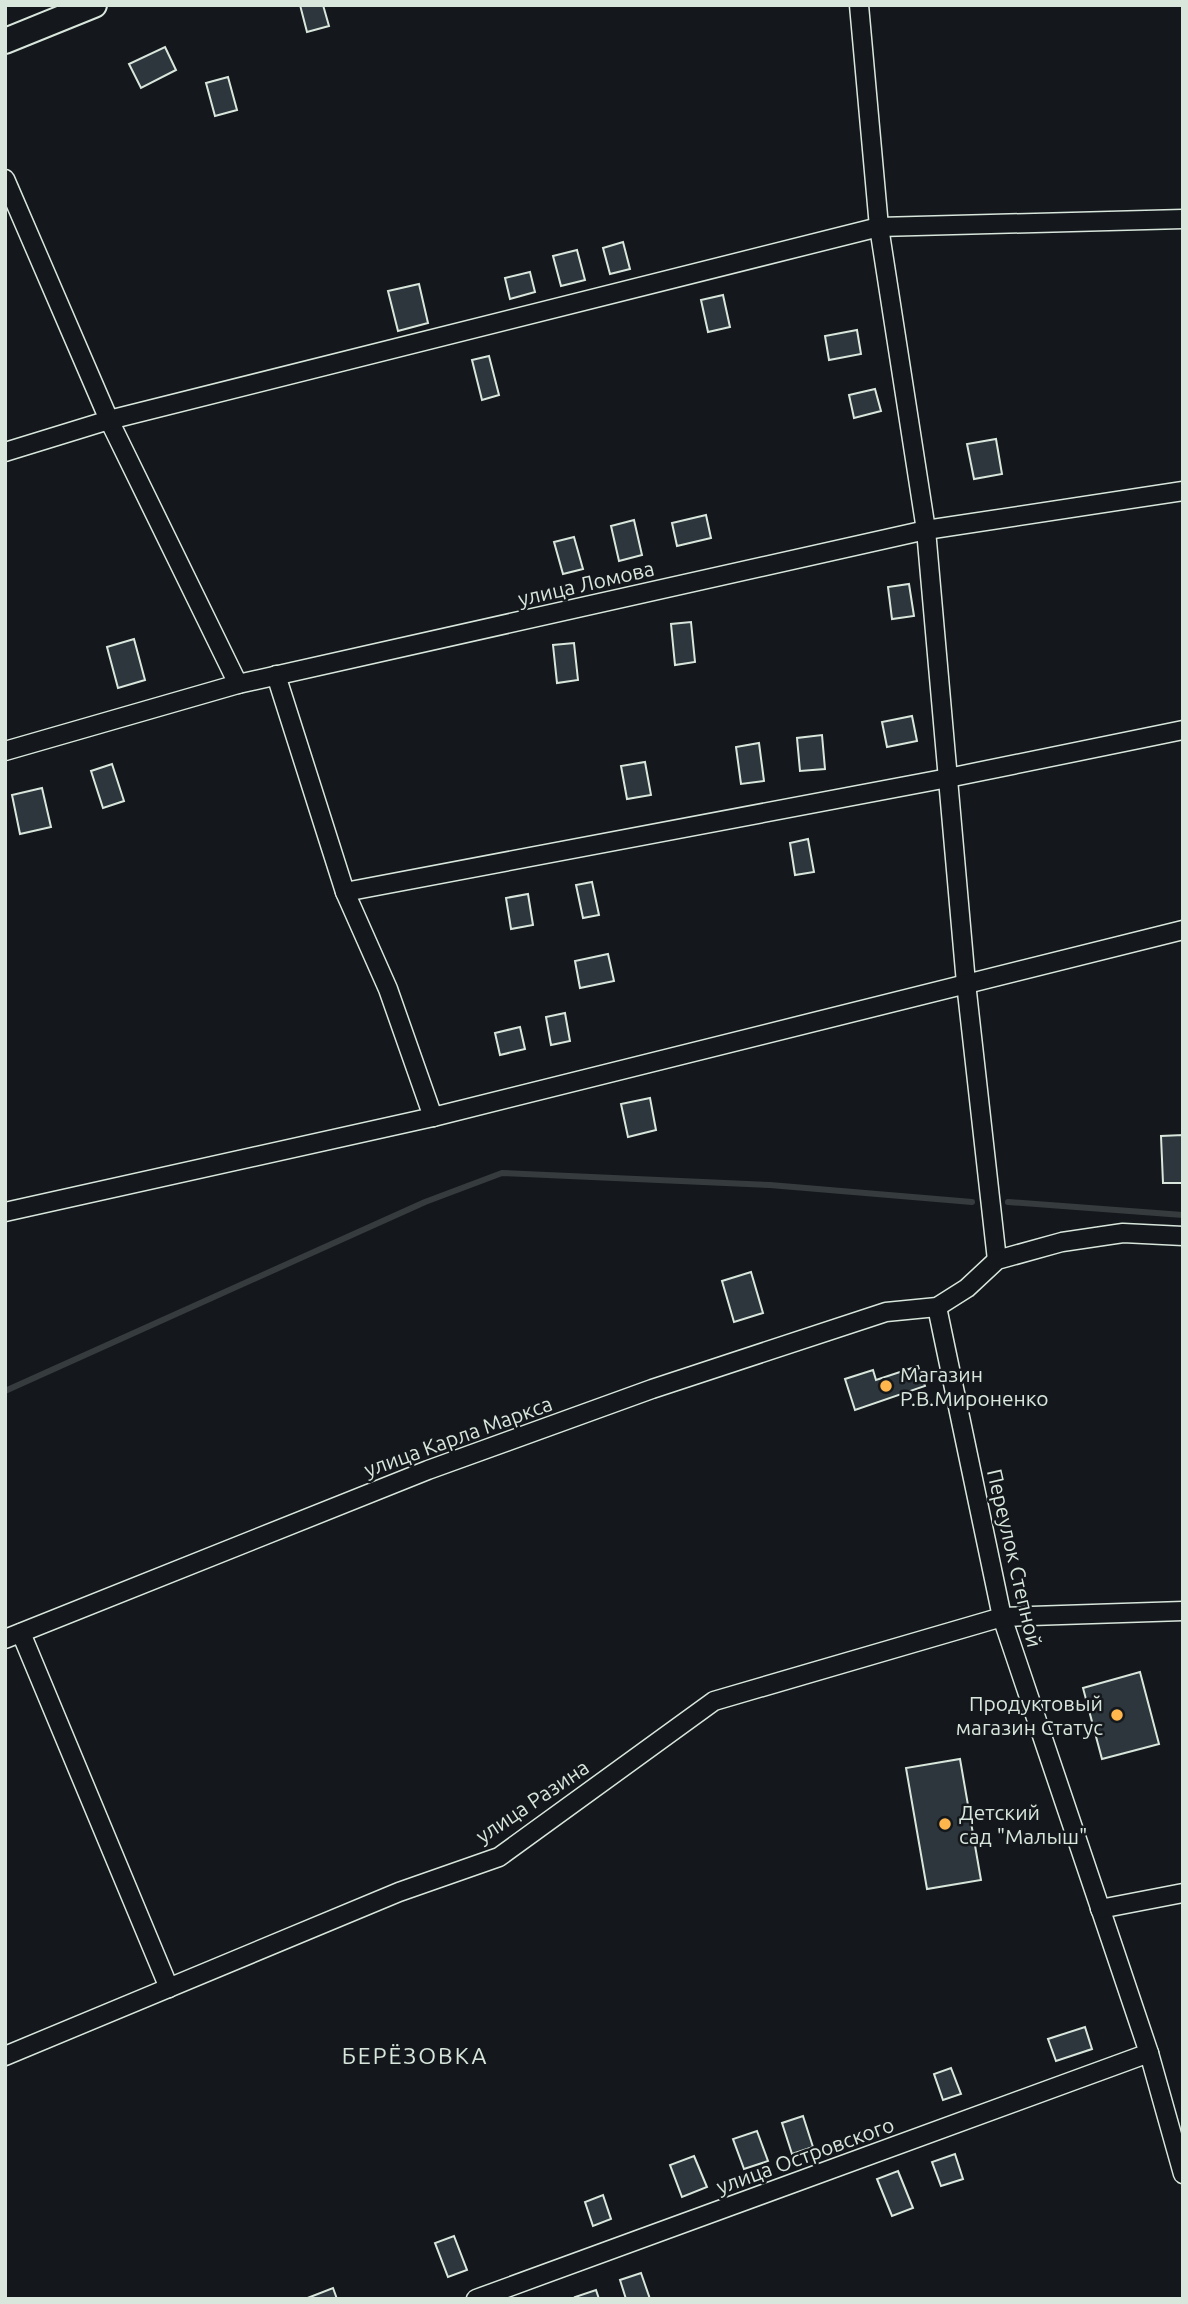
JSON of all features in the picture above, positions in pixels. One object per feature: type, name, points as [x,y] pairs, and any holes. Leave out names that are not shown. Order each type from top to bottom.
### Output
[{"type":"street","points":[[5,41],[94,5]]},
{"type":"street","points":[[859,5],[879,227],[926,530],[966,983],[998,1260]]},
{"type":"street","points":[[5,179],[109,420],[238,684]]},
{"type":"street","points":[[5,452],[109,420],[879,227],[1183,219]]},
{"type":"street","name":"улица Ломова","points":[[5,751],[238,684],[926,530],[1183,491]]},
{"type":"street","points":[[276,675],[345,892],[388,989],[433,1117]]},
{"type":"street","points":[[345,892],[948,778],[1183,730]]},
{"type":"street","points":[[5,1212],[433,1117],[1183,930]]},
{"type":"street","points":[[937,1307],[967,1288],[998,1260],[1062,1242],[1123,1233],[1183,1236]]},
{"type":"street","name":"Переулок Степной","points":[[937,1307],[1002,1617],[1149,2053],[1183,2174]]},
{"type":"street","name":"улица Карла Маркса","points":[[13,1636],[428,1470],[652,1389],[886,1312],[937,1307]]},
{"type":"street","name":"улица Разина","points":[[5,2056],[399,1892],[499,1857],[715,1701],[1002,1617],[1183,1611]]},
{"type":"street","points":[[13,1636],[169,1988]]},
{"type":"street","points":[[1100,1909],[1183,1892]]},
{"type":"street","name":"улица Островского","points":[[476,2299],[1149,2053]]},
{"type":"building","points":[[300,5],[323,5],[329,26],[307,32]]},
{"type":"building","points":[[165,47],[176,70],[141,88],[129,64]]},
{"type":"building","points":[[228,77],[237,110],[215,116],[206,83]]},
{"type":"building","points":[[623,242],[630,269],[610,274],[603,248]]},
{"type":"building","points":[[577,250],[585,280],[561,286],[553,256]]},
{"type":"building","points":[[530,272],[535,292],[510,299],[505,278]]},
{"type":"building","points":[[419,284],[428,323],[398,331],[388,291]]},
{"type":"building","points":[[723,295],[730,327],[708,332],[701,300]]},
{"type":"building","points":[[857,330],[861,354],[829,360],[825,336]]},
{"type":"building","points":[[489,356],[499,395],[482,400],[472,360]]},
{"type":"building","points":[[875,389],[881,411],[854,418],[849,395]]},
{"type":"building","points":[[996,439],[1002,474],[974,479],[967,444]]},
{"type":"building","points":[[706,515],[711,538],[677,546],[672,523]]},
{"type":"building","points":[[634,520],[642,555],[619,561],[611,526]]},
{"type":"building","points":[[574,537],[583,569],[563,574],[554,542]]},
{"type":"building","points":[[909,584],[914,616],[892,619],[888,587]]},
{"type":"building","points":[[691,622],[695,662],[675,665],[671,624]]},
{"type":"building","points":[[134,639],[145,680],[118,688],[107,647]]},
{"type":"building","points":[[574,643],[578,680],[557,683],[553,645]]},
{"type":"building","points":[[912,716],[917,741],[887,747],[882,722]]},
{"type":"building","points":[[822,735],[825,769],[800,771],[797,738]]},
{"type":"building","points":[[759,743],[764,781],[741,784],[736,747]]},
{"type":"building","points":[[645,762],[651,795],[627,799],[621,766]]},
{"type":"building","points":[[112,764],[124,801],[103,808],[91,771]]},
{"type":"building","points":[[42,788],[51,827],[20,834],[12,795]]},
{"type":"building","points":[[808,839],[814,872],[795,875],[790,843]]},
{"type":"building","points":[[592,882],[599,915],[583,918],[576,885]]},
{"type":"building","points":[[528,894],[533,925],[511,929],[506,898]]},
{"type":"building","points":[[608,954],[614,981],[580,988],[575,961]]},
{"type":"building","points":[[565,1013],[570,1041],[551,1045],[546,1017]]},
{"type":"building","points":[[520,1027],[525,1049],[500,1055],[495,1033]]},
{"type":"building","points":[[650,1098],[656,1130],[628,1137],[621,1104]]},
{"type":"building","points":[[1183,1135],[1183,1183],[1163,1183],[1161,1136]]},
{"type":"building","points":[[751,1272],[763,1313],[734,1322],[722,1281]]},
{"type":"building","points":[[918,1366],[925,1386],[855,1410],[845,1379],[873,1370],[876,1380]]},
{"type":"building","points":[[1140,1672],[1159,1744],[1102,1759],[1083,1688]]},
{"type":"building","points":[[960,1759],[981,1880],[927,1889],[906,1768]]},
{"type":"building","points":[[1085,2027],[1092,2049],[1056,2061],[1048,2039]]},
{"type":"building","points":[[951,2068],[961,2094],[943,2100],[934,2074]]},
{"type":"building","points":[[803,2116],[813,2147],[792,2154],[782,2123]]},
{"type":"building","points":[[757,2131],[768,2161],[744,2169],[733,2139]]},
{"type":"building","points":[[955,2154],[963,2179],[941,2186],[932,2162]]},
{"type":"building","points":[[694,2156],[707,2187],[682,2197],[670,2165]]},
{"type":"building","points":[[898,2171],[913,2208],[892,2216],[877,2179]]},
{"type":"building","points":[[603,2195],[611,2219],[593,2226],[585,2202]]},
{"type":"building","points":[[454,2236],[467,2270],[448,2277],[435,2243]]},
{"type":"building","points":[[641,2273],[650,2299],[626,2299],[620,2280]]},
{"type":"building","points":[[333,2288],[337,2299],[305,2299]]},
{"type":"building","points":[[596,2290],[599,2299],[575,2297]]},
{"type":"waterway","points":[[5,1391],[425,1202],[502,1173],[770,1185],[972,1202]]},
{"type":"waterway","points":[[1008,1202],[1183,1215]]},
{"type":"place","name":"Магазин Р.В.Мироненко","points":[[886,1386]]},
{"type":"place","name":"Продуктовый магазин Статус","points":[[1117,1715]]},
{"type":"place","name":"Детский сад \"Малыш\"","points":[[945,1824]]},
{"type":"district","name":"БЕРЁЗОВКА","points":[[415,2055]]}]
